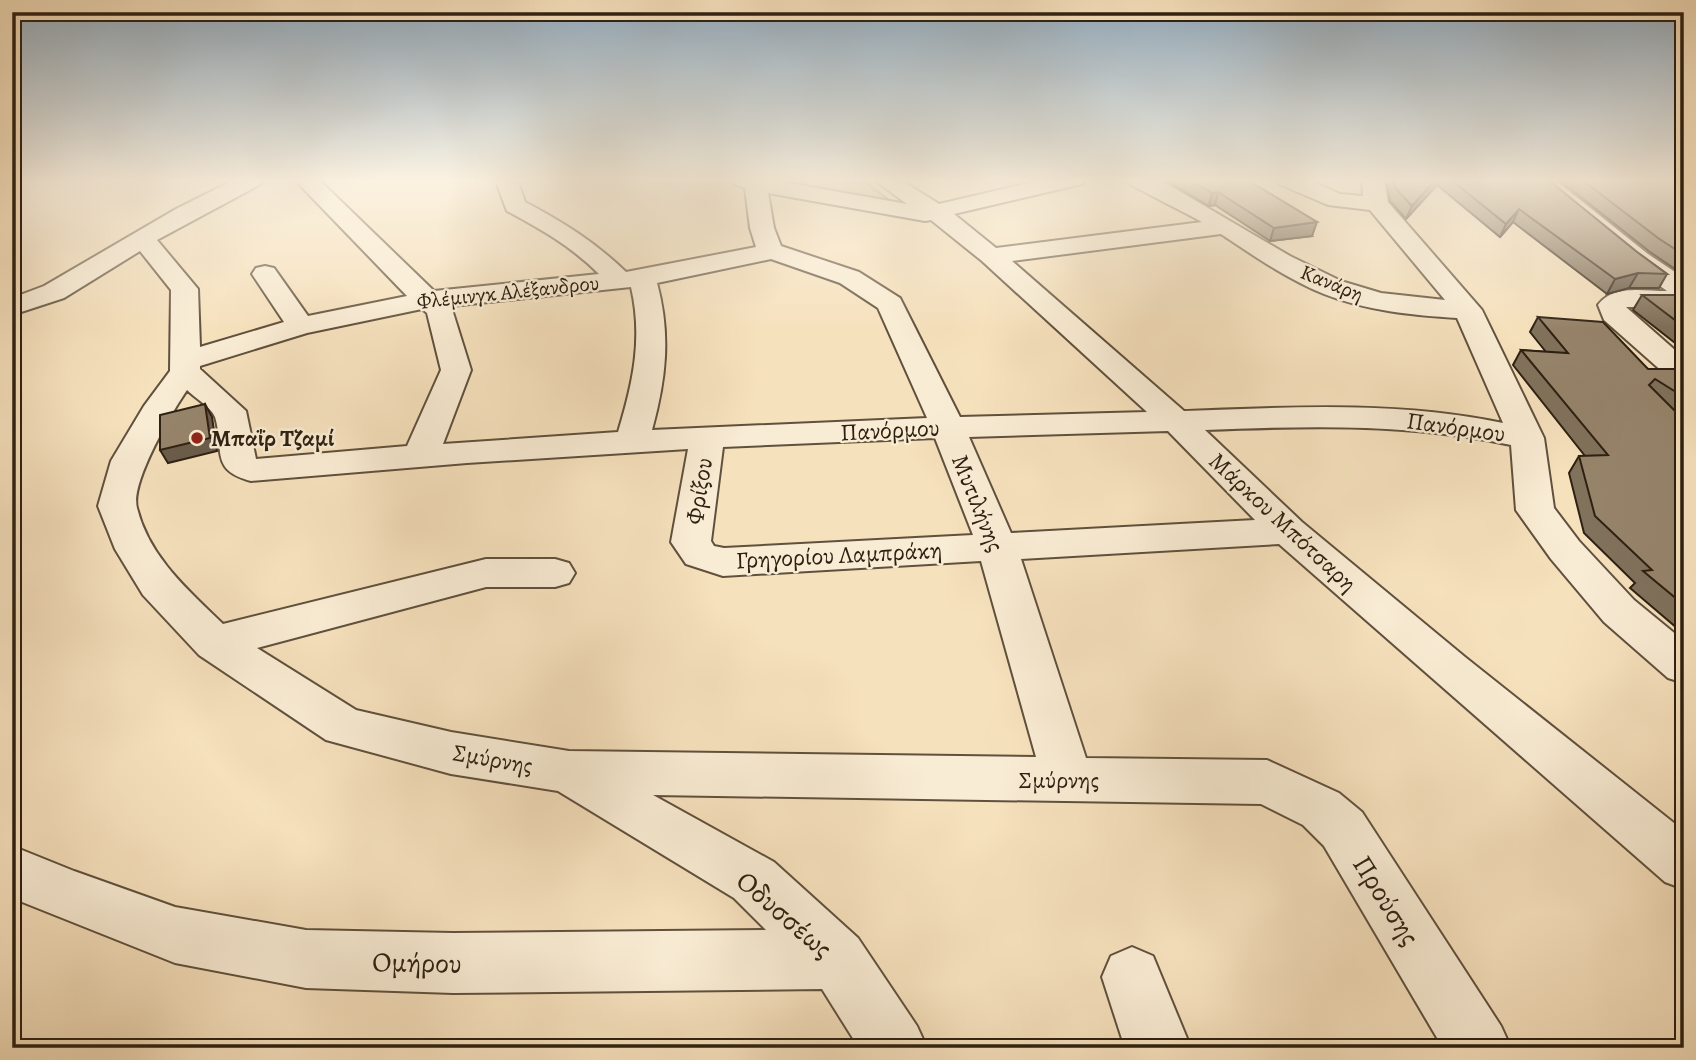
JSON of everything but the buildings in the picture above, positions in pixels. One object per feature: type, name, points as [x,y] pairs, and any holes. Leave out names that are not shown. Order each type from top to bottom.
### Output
[{"type":"street","points":[[12,307],[54,292],[162,228]]},
{"type":"street","points":[[339,228],[440,310],[456,370],[421,454]]},
{"type":"street","points":[[557,228],[631,279],[653,330],[653,366],[632,443]]},
{"type":"street","points":[[764,228],[766,244],[772,251]]},
{"type":"street","name":"Μάρκου Μπότσαρη","points":[[956,228],[992,256],[1177,422],[1288,531],[1684,864]]},
{"type":"street","points":[[992,256],[1219,228]]},
{"type":"street","name":"Κανάρη","points":[[1224,228],[1330,287],[1362,298],[1468,310]]},
{"type":"street","points":[[1404,228],[1468,310],[1527,438],[1535,510],[1565,550],[1619,611],[1684,666]]},
{"type":"street","points":[[1609,228],[1684,272]]},
{"type":"street","points":[[144,240],[185,289],[185,366]]},
{"type":"street","name":"Φλέμινγκ Αλέξανδρου","points":[[185,366],[245,342],[301,326],[426,300],[631,279],[772,251]]},
{"type":"street","name":"Mυτιλήνης","points":[[772,251],[849,277],[875,290],[890,304],[948,427],[997,547],[1068,781]]},
{"type":"street","points":[[1661,259],[1684,290]]},
{"type":"street","points":[[265,274],[301,326]]},
{"type":"street","points":[[1684,299],[1618,299],[1612,305],[1614,314],[1684,374]]},
{"type":"street","name":"Πανόρμου","points":[[185,366],[230,411],[240,465],[251,470],[421,454],[948,427],[1348,416],[1425,419],[1487,428],[1527,438]]},
{"type":"street","name":"Σμύρνης","points":[[185,366],[129,461],[117,506],[135,549],[158,585],[215,643],[344,726],[451,753],[569,772],[1267,782]]},
{"type":"street","name":"Φρίξου","points":[[691,542],[707,439]]},
{"type":"street","name":"Γρηγορίου Λαμπράκη","points":[[691,542],[700,555],[723,562],[1288,531]]},
{"type":"street","points":[[215,643],[486,573],[555,573]]},
{"type":"street","name":"Οδυσσέως","points":[[569,772],[754,880],[837,958],[895,1048]]},
{"type":"street","name":"Προύσης","points":[[1267,782],[1321,809],[1343,829],[1479,1048]]},
{"type":"street","name":"Ομήρου","points":[[12,871],[66,895],[175,935],[306,959],[467,963],[837,958]]},
{"type":"street","points":[[1132,977],[1153,1040],[1159,1048]]},
{"type":"place","name":"Μπαΐρ Τζαμί","points":[[197,438]]}]
